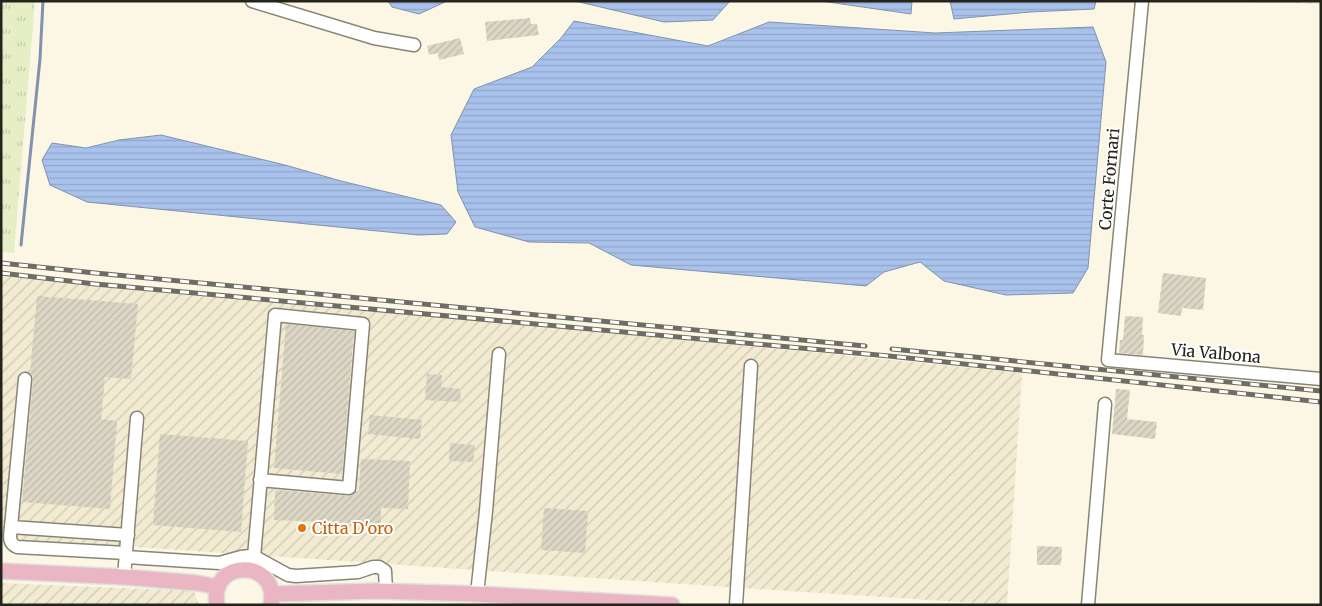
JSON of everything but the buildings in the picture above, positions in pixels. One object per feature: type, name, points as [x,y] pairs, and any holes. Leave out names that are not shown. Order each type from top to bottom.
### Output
[{"type":"main road","points":[[218,605],[217,593],[221,581],[231,572],[244,569],[263,576],[270,587],[272,599],[339,591],[386,591],[672,605]]},
{"type":"main road","points":[[1,571],[124,577],[198,583],[218,587]]},
{"type":"street","points":[[252,1],[374,38],[414,45]]},
{"type":"street","name":"Corte Fornari","points":[[1108,360],[1142,1]]},
{"type":"street","points":[[254,557],[260,480],[275,315],[363,324],[349,488],[260,480]]},
{"type":"street","points":[[477,594],[499,354]]},
{"type":"street","name":"Via Valbona","points":[[1108,360],[1321,379]]},
{"type":"street","points":[[736,605],[751,366]]},
{"type":"street","points":[[25,379],[10,541],[13,545],[17,547],[219,563],[240,556],[254,557],[283,572],[296,576],[358,572],[372,567],[379,567],[386,570],[386,591]]},
{"type":"street","points":[[1088,605],[1105,404]]},
{"type":"street","points":[[124,577],[137,418]]},
{"type":"street","points":[[11,528],[128,535]]},
{"type":"shaded area","points":[[1212,1],[1321,1],[1321,4]]},
{"type":"shaded area","points":[[1,272],[1022,373],[1007,605],[135,547],[1,545]]},
{"type":"shaded area","points":[[1,583],[194,591],[199,605],[1,605]]},
{"type":"green space","points":[[1,1],[35,1],[14,253],[1,252]]},
{"type":"water","points":[[388,1],[447,1],[419,14],[392,7]]},
{"type":"water","points":[[575,1],[730,1],[713,20],[664,22]]},
{"type":"water","points":[[821,1],[912,1],[911,14]]},
{"type":"water","points":[[950,1],[1096,1],[1094,9],[1030,12],[954,19]]},
{"type":"water","points":[[574,21],[708,46],[769,22],[935,33],[1093,27],[1106,62],[1088,268],[1073,293],[1006,295],[944,281],[920,262],[884,272],[866,286],[631,265],[589,243],[529,242],[475,227],[458,192],[451,135],[474,89],[532,67],[561,38]]},
{"type":"water","points":[[161,135],[441,205],[456,222],[447,234],[418,235],[87,202],[50,185],[42,160],[52,143],[86,148],[119,140]]},
{"type":"waterway","points":[[21,245],[40,59],[43,1]]},
{"type":"railway","points":[[1,263],[865,346]]},
{"type":"railway","points":[[1,273],[95,284],[889,356],[1321,402]]},
{"type":"railway","points":[[892,349],[1321,391]]},
{"type":"place","name":"Citta D'oro","points":[[302,528]]}]
